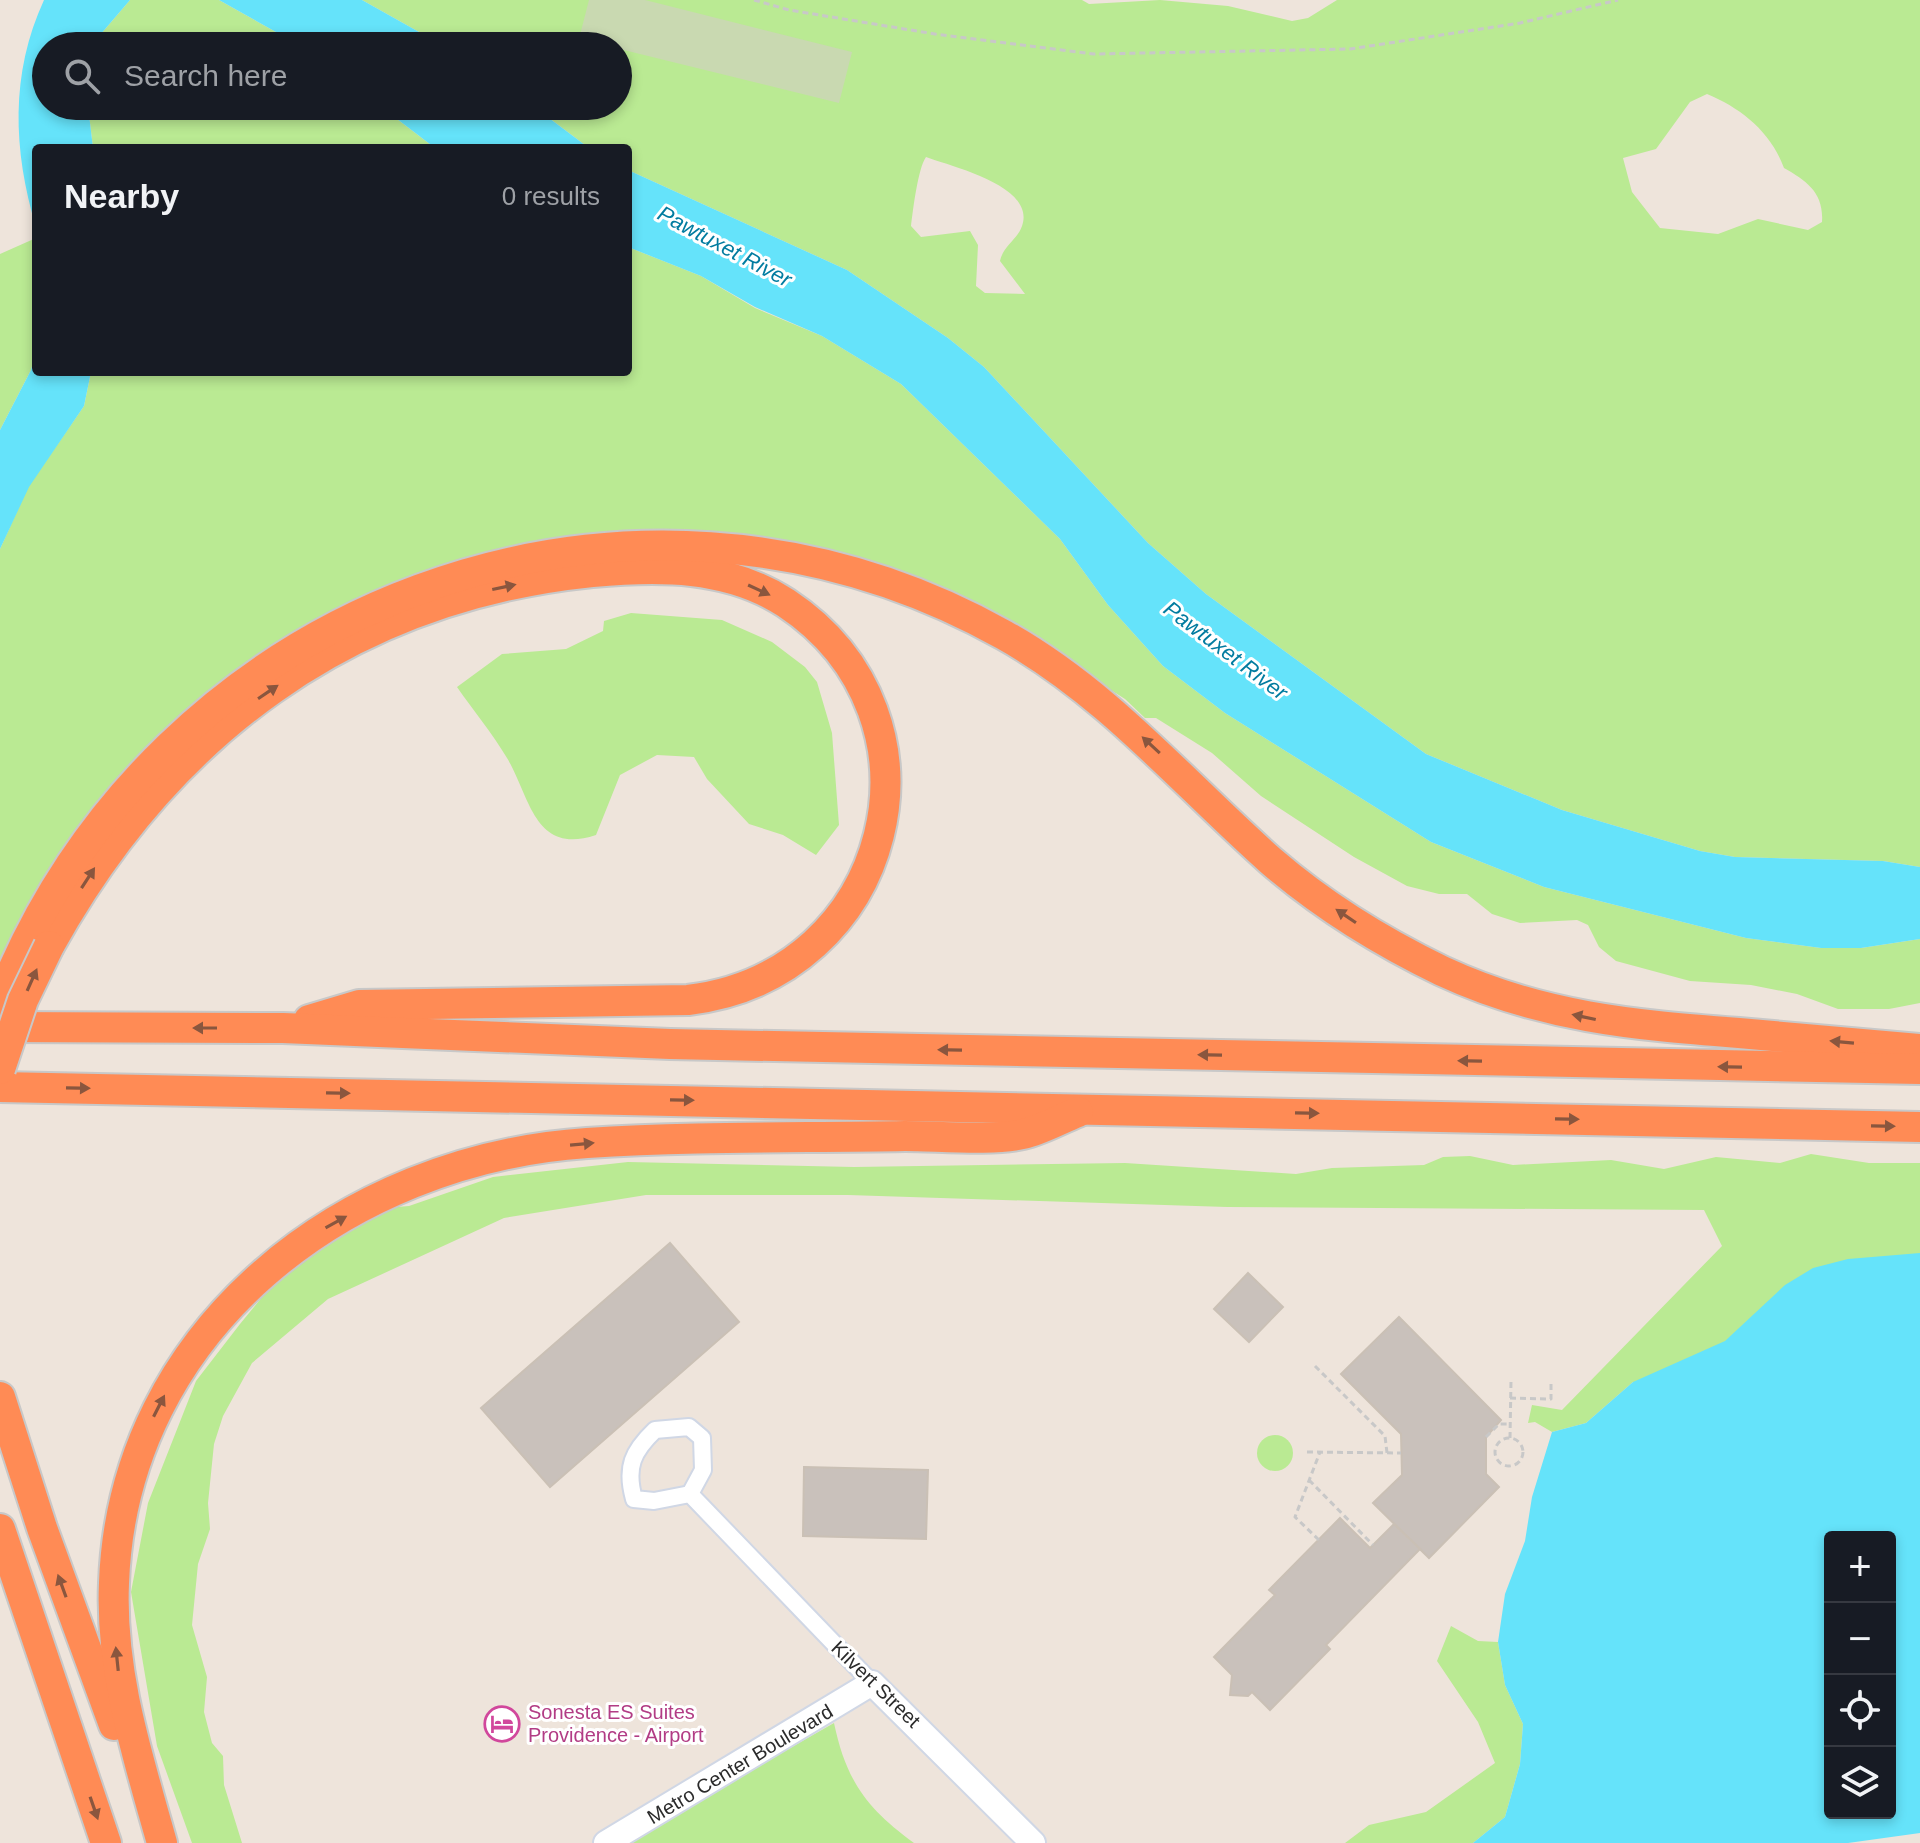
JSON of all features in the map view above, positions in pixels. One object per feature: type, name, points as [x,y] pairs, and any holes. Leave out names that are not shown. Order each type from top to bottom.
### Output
[{"type":"highway","points":[[0,1069],[39,941],[73,859],[135,779],[214,704],[299,645],[401,594],[479,569],[574,552],[690,546],[770,555],[848,571],[928,599],[1004,635],[1110,708],[1296,881],[1378,936],[1471,983],[1539,1007],[1614,1023],[1920,1049]]},
{"type":"highway","points":[[0,1001],[39,941],[125,825],[172,774],[227,723],[284,681],[346,645],[449,602],[498,588],[567,575],[648,569],[716,574],[784,602],[822,634],[852,672],[880,738],[885,784],[880,830],[867,873],[844,914],[814,947],[784,970],[728,993],[688,1000],[359,1005],[283,1028]]},
{"type":"highway","points":[[0,1027],[283,1028],[685,1045],[1920,1069]]},
{"type":"highway","points":[[0,1087],[1920,1127]]},
{"type":"highway","points":[[160,1843],[118,1672],[113,1585],[124,1500],[155,1413],[184,1361],[241,1293],[286,1254],[341,1219],[406,1188],[476,1164],[535,1150],[583,1143],[663,1140],[1022,1135],[1089,1108]]},
{"type":"highway","points":[[0,1397],[59,1577],[160,1843]]},
{"type":"highway","points":[[0,1529],[106,1843]]},
{"type":"highway","points":[[0,1582],[82,1773]]},
{"type":"street","points":[[689,1427],[702,1438],[703,1470],[690,1494],[654,1501],[634,1499],[630,1484],[634,1450],[655,1430],[689,1427]]},
{"type":"street","name":"Kilvert Street","points":[[690,1494],[872,1683],[921,1727],[1033,1843]]},
{"type":"street","name":"Metro Center Boulevard","points":[[606,1843],[872,1683]]},
{"type":"path","points":[[754,0],[789,10],[935,34],[1094,54],[1350,49],[1520,23],[1618,0]]},
{"type":"path","points":[[1315,1366],[1385,1436],[1387,1453]]},
{"type":"path","points":[[1495,1451],[1501,1463],[1517,1464],[1523,1449],[1510,1438],[1511,1380]]},
{"type":"path","points":[[1510,1398],[1551,1399],[1551,1381]]},
{"type":"path","points":[[1486,1437],[1499,1424],[1510,1424]]},
{"type":"path","points":[[1486,1452],[1495,1451],[1502,1441],[1510,1438]]},
{"type":"path","points":[[1307,1452],[1401,1453]]},
{"type":"path","points":[[1319,1540],[1295,1517],[1320,1452]]},
{"type":"path","points":[[1309,1480],[1373,1545]]},
{"type":"green space","points":[[130,0],[219,0],[276,32],[103,32]]},
{"type":"green space","points":[[362,0],[1082,0],[1089,4],[1160,0],[1228,6],[1292,21],[1308,18],[1337,0],[1920,0],[1920,867],[1883,861],[1735,857],[1700,851],[1562,810],[1426,754],[1206,594],[1148,543],[984,367],[948,338],[847,270],[632,172],[632,144],[584,144],[552,120],[632,120],[632,32],[419,32]],"holes":[[[1707,94],[1732,106],[1763,132],[1784,168],[1812,189],[1820,203],[1822,222],[1808,230],[1758,219],[1718,234],[1660,228],[1632,192],[1623,158],[1656,149],[1690,102]],[[926,157],[972,173],[1005,189],[1017,200],[1023,212],[1022,226],[1000,261],[1025,294],[985,293],[976,286],[978,245],[970,231],[921,237],[911,226],[918,179]]]},
{"type":"green space","points":[[589,0],[645,0],[852,52],[839,103],[632,52],[632,32],[581,32]]},
{"type":"green space","points":[[90,120],[398,120],[430,144],[93,144]]},
{"type":"green space","points":[[32,240],[32,366],[0,430],[0,254]]},
{"type":"green space","points":[[632,249],[701,276],[755,308],[822,336],[901,384],[1060,539],[1108,605],[1163,666],[1225,713],[1431,842],[1544,887],[1746,938],[1821,948],[1861,948],[1920,939],[1920,1003],[1889,1009],[1838,1009],[1797,994],[1751,985],[1690,981],[1616,961],[1599,947],[1588,925],[1577,920],[1520,923],[1492,914],[1467,894],[1439,894],[1407,886],[1354,857],[1261,796],[1212,753],[1156,718],[1145,718],[1125,699],[1008,625],[736,537],[599,535],[422,574],[356,602],[237,673],[147,751],[53,869],[2,961],[15,970],[0,982],[0,549],[28,487],[84,406],[90,376],[632,376]]},
{"type":"green space","points":[[631,613],[722,620],[772,642],[805,667],[817,682],[832,733],[839,825],[816,855],[783,835],[749,824],[707,779],[694,757],[657,755],[620,775],[596,835],[575,839],[559,837],[537,819],[507,758],[457,687],[502,654],[566,649],[603,631],[604,621]]},
{"type":"green space","points":[[1811,1154],[1869,1163],[1920,1163],[1920,1417],[1633,1382],[1586,1423],[1552,1432],[1535,1422],[1528,1423],[1532,1405],[1562,1410],[1722,1246],[1704,1210],[1227,1207],[848,1195],[646,1195],[504,1218],[328,1299],[252,1363],[223,1416],[214,1444],[208,1503],[210,1529],[198,1564],[192,1625],[207,1677],[204,1712],[212,1743],[223,1756],[224,1785],[242,1843],[192,1843],[157,1746],[131,1592],[148,1503],[196,1381],[240,1324],[285,1269],[384,1208],[409,1206],[493,1177],[628,1162],[854,1167],[1125,1163],[1296,1174],[1332,1168],[1424,1165],[1443,1157],[1470,1156],[1513,1165],[1611,1160],[1664,1169],[1716,1157],[1780,1163]]},
{"type":"green space","points":[[1275,1435],[1288,1440],[1293,1453],[1288,1466],[1275,1471],[1262,1466],[1257,1453],[1262,1440]]},
{"type":"green space","points":[[1451,1626],[1478,1641],[1498,1642],[1505,1685],[1523,1724],[1520,1764],[1505,1817],[1473,1843],[1345,1843],[1369,1825],[1426,1812],[1495,1763],[1478,1722],[1437,1661]]},
{"type":"green space","points":[[834,1723],[845,1761],[860,1791],[883,1818],[914,1843],[623,1843]]},
{"type":"water","points":[[44,0],[130,0],[103,32],[32,32],[32,120],[90,120],[93,144],[32,144],[32,212],[19,141],[19,112],[20,84],[25,56],[33,28]]},
{"type":"water","points":[[219,0],[362,0],[419,32],[276,32]]},
{"type":"water","points":[[398,120],[552,120],[584,144],[430,144]]},
{"type":"water","name":"Pawtuxet River","points":[[632,172],[847,270],[948,338],[984,367],[1148,543],[1206,594],[1426,754],[1562,810],[1700,851],[1735,857],[1883,861],[1920,867],[1920,939],[1861,948],[1821,948],[1746,938],[1544,887],[1431,842],[1225,713],[1163,666],[1108,605],[1060,539],[901,384],[822,336],[755,307],[701,276],[632,249]]},
{"type":"water","points":[[32,366],[32,376],[90,376],[84,406],[29,487],[0,549],[0,430]]},
{"type":"water","points":[[1920,1253],[1920,1833],[1848,1843],[1473,1843],[1505,1817],[1520,1764],[1523,1724],[1505,1685],[1498,1642],[1505,1594],[1525,1541],[1532,1497],[1552,1432],[1586,1423],[1633,1382],[1725,1341],[1785,1285],[1813,1268],[1848,1259]]},
{"type":"building","points":[[670,1243],[739,1322],[550,1487],[481,1408]]},
{"type":"building","points":[[1248,1273],[1283,1307],[1249,1342],[1214,1309]]},
{"type":"building","points":[[1399,1317],[1501,1420],[1486,1437],[1486,1474],[1499,1487],[1429,1558],[1373,1503],[1402,1475],[1401,1434],[1341,1374]]},
{"type":"building","points":[[804,1467],[928,1470],[926,1539],[803,1536]]},
{"type":"building","points":[[1340,1518],[1370,1548],[1394,1524],[1420,1549],[1326,1645],[1330,1649],[1270,1710],[1252,1692],[1248,1696],[1230,1695],[1232,1675],[1214,1657],[1275,1595],[1269,1590]]},
{"type":"place","name":"Sonesta ES Suites Providence - Airport","points":[[502,1724]]}]
